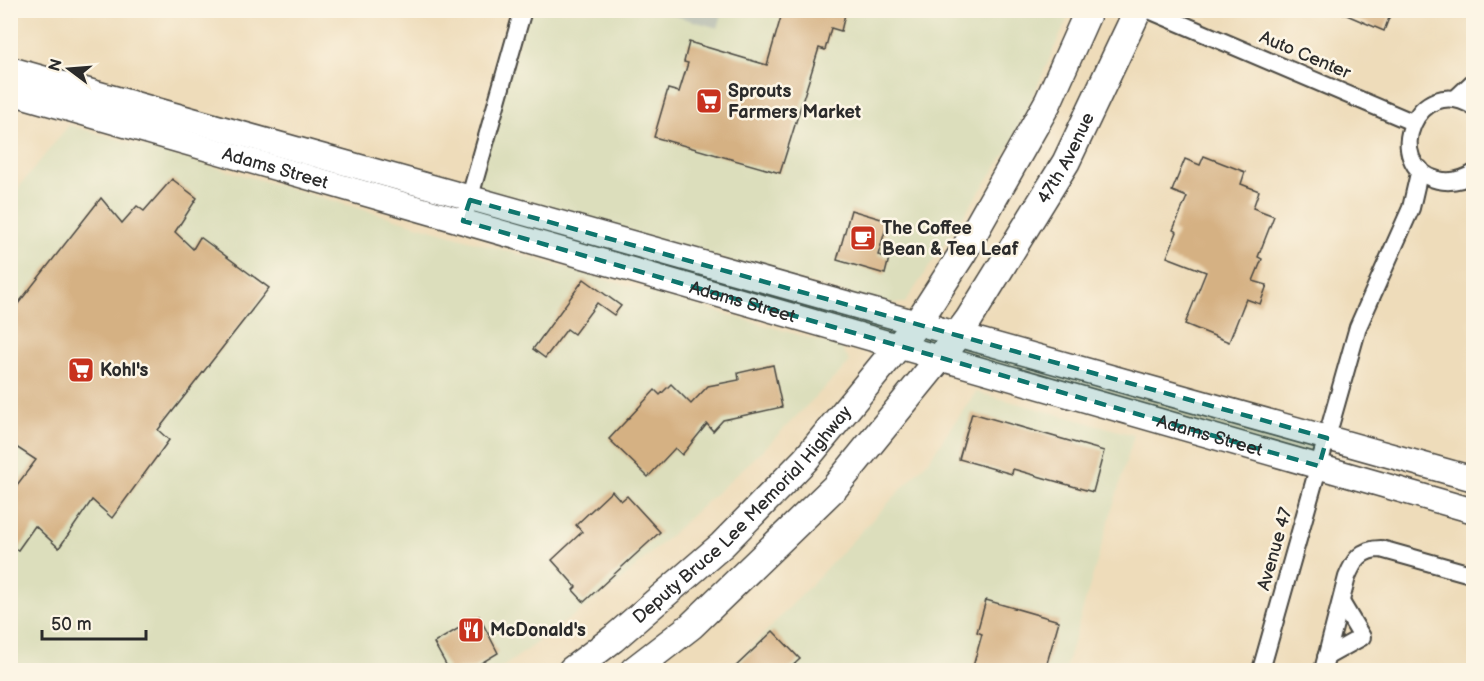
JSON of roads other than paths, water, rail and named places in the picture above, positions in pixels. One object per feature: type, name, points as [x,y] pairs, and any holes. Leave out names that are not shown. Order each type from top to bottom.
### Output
[{"type":"main road","points":[[899,346],[918,322],[962,254],[1048,102],[1089,10]]},
{"type":"main road","name":"47th Avenue","points":[[940,358],[959,334],[1065,162],[1138,10]]},
{"type":"main road","name":"Deputy Bruce Lee Memorial Highway","points":[[572,670],[614,639],[722,545],[804,460],[899,346]]},
{"type":"main road","points":[[634,670],[691,626],[836,487],[940,358]]},
{"type":"street","points":[[467,211],[523,10]]},
{"type":"street","name":"Auto Center","points":[[1149,10],[1412,122]]},
{"type":"street","name":"Adams Street","points":[[10,69],[80,100],[467,211],[899,346],[1473,511]]},
{"type":"street","points":[[1473,81],[1455,99],[1430,104],[1412,122],[1408,147],[1420,169],[1434,179],[1447,182],[1460,180],[1473,173]]},
{"type":"street","name":"Adams Street","points":[[10,92],[80,100]]},
{"type":"street","points":[[1455,99],[1473,107]]},
{"type":"street","points":[[1411,208],[1420,169]]},
{"type":"street","points":[[1411,208],[1434,179]]},
{"type":"street","name":"Avenue 47","points":[[1260,670],[1358,327],[1411,208]]},
{"type":"street","name":"Adams Street","points":[[467,211],[918,322],[1473,479]]},
{"type":"street","points":[[1325,664],[1352,564],[1370,549],[1381,549],[1473,575]]},
{"type":"street","points":[[1325,664],[1362,637],[1341,602]]},
{"type":"place","name":"Sprouts Farmers Market","points":[[709,101]]},
{"type":"place","name":"The Coffee Bean & Tea Leaf","points":[[863,238]]},
{"type":"place","name":"Kohl's","points":[[81,370]]},
{"type":"place","name":"McDonald's","points":[[471,630]]}]
